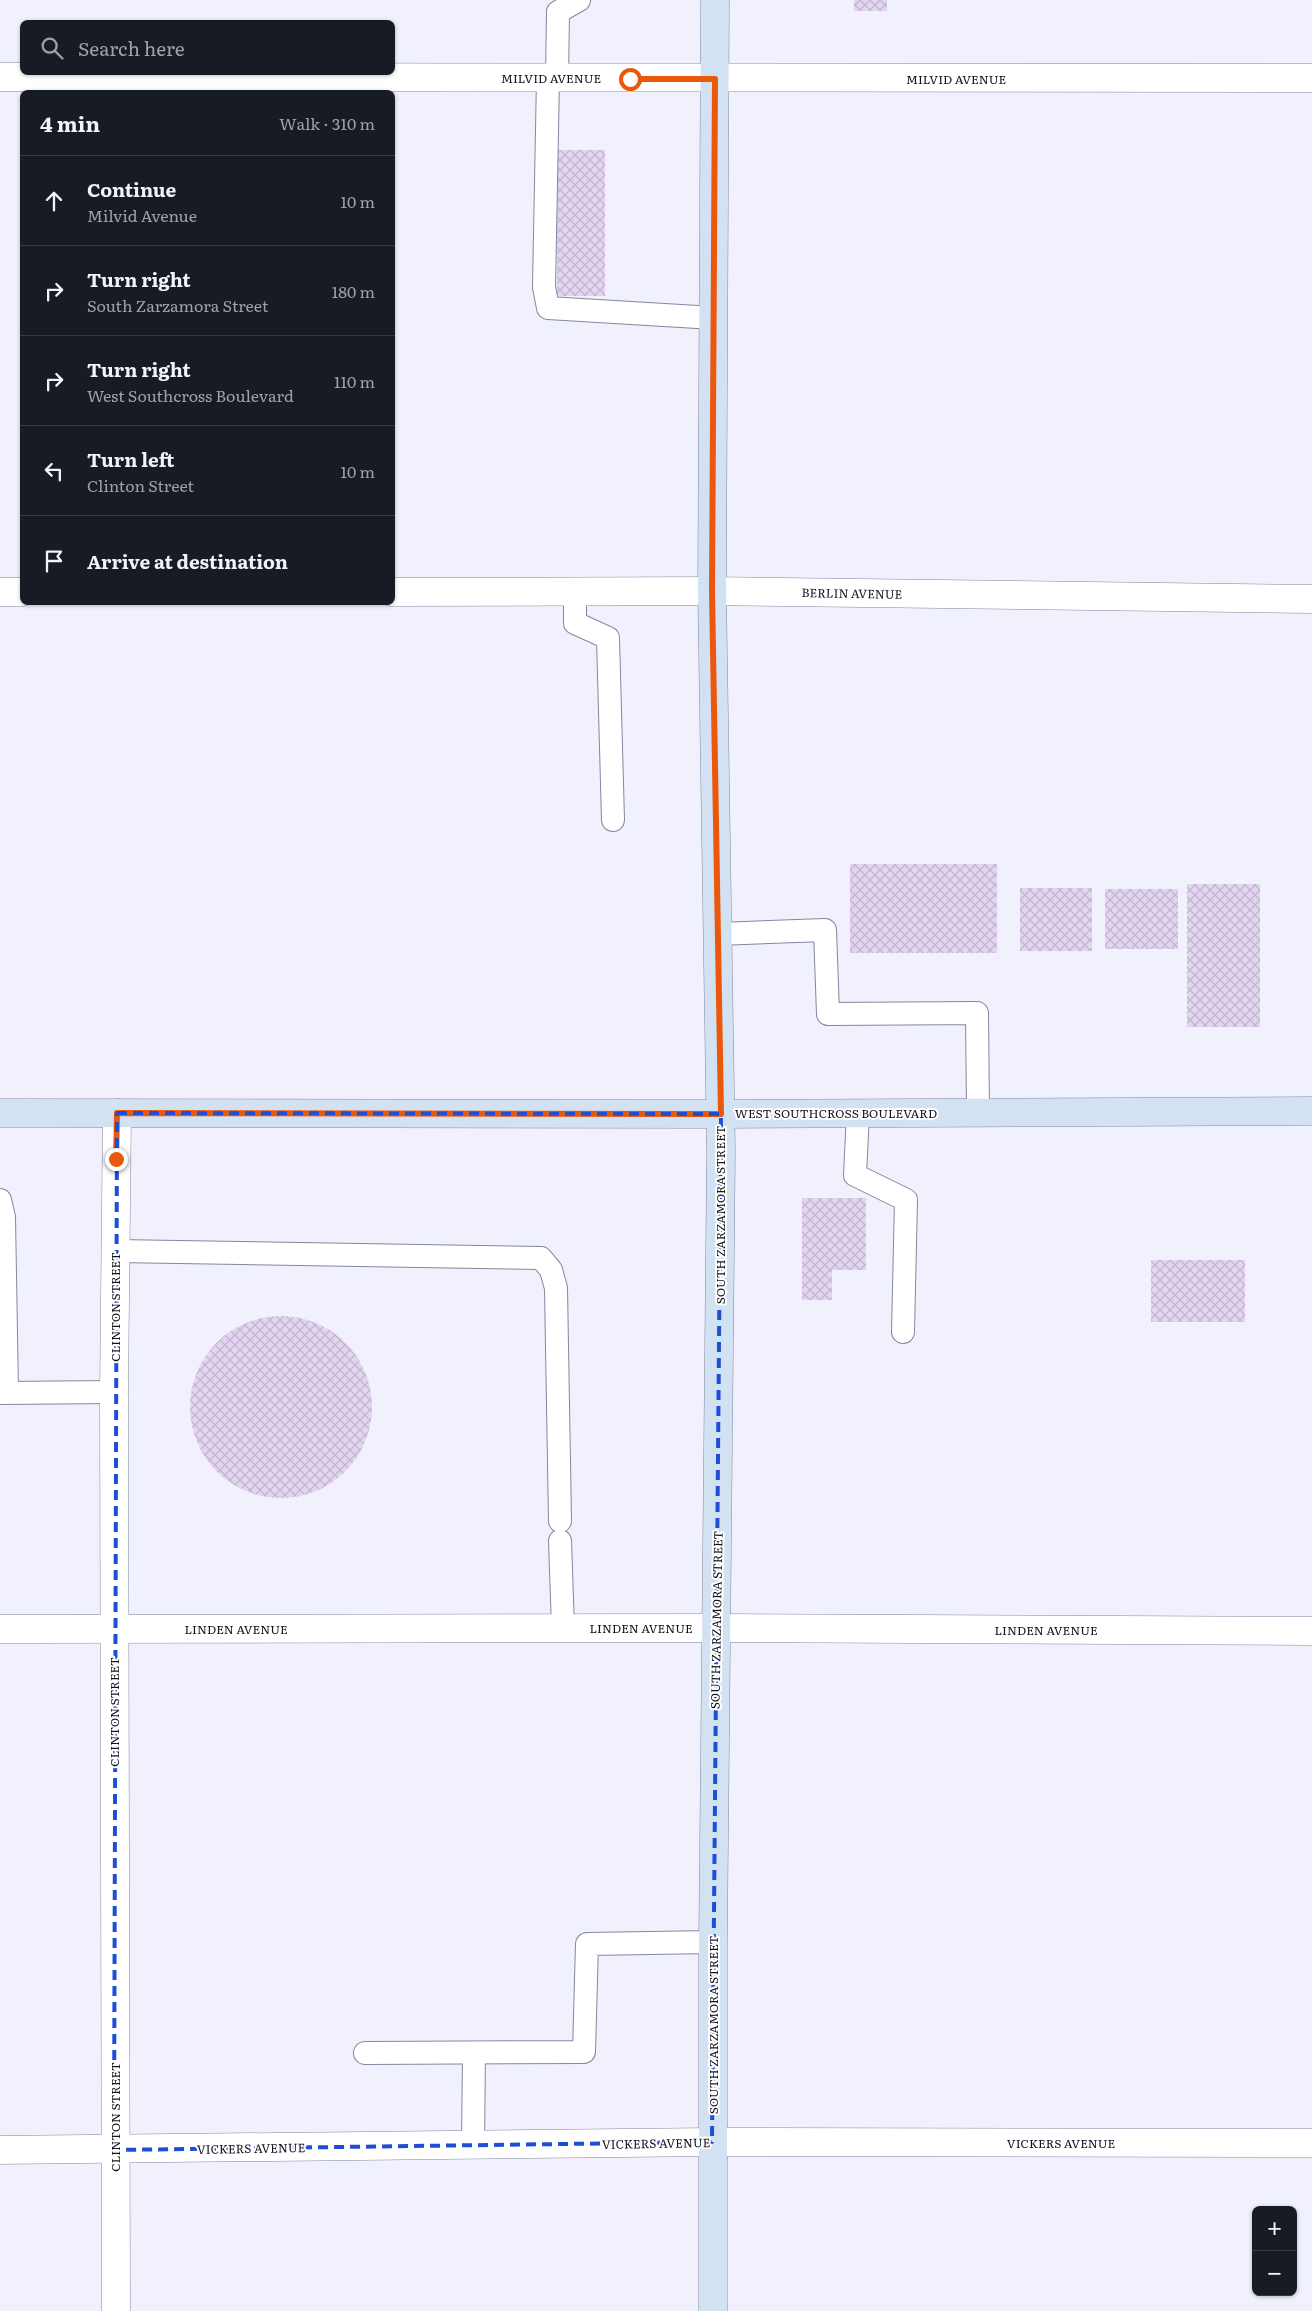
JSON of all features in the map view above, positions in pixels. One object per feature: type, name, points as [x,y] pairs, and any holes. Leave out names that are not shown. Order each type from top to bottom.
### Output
[{"type":"main road","name":"SOUTH ZARZAMORA STREET","points":[[713,2311],[713,1942],[721,1114],[712,591],[715,0]]},
{"type":"main road","name":"WEST SOUTHCROSS BOULEVARD","points":[[0,1113],[721,1114],[1312,1110]]},
{"type":"street","name":"MILVID AVENUE","points":[[0,77],[1312,78]]},
{"type":"street","name":"BERLIN AVENUE","points":[[395,592],[712,591],[1312,599]]},
{"type":"street","points":[[0,592],[20,592]]},
{"type":"street","name":"CLINTON STREET","points":[[116,2311],[114,2150],[114,1392],[117,1113]]},
{"type":"street","name":"LINDEN AVENUE","points":[[0,1629],[716,1628],[1312,1631]]},
{"type":"street","name":"VICKERS AVENUE","points":[[0,2150],[712,2142],[1312,2143]]},
{"type":"lane","points":[[579,0],[558,12],[548,132],[544,288],[548,308],[714,318]]},
{"type":"lane","points":[[575,592],[575,623],[608,638],[613,820]]},
{"type":"lane","points":[[718,934],[825,930],[828,1014],[977,1013],[978,1112]]},
{"type":"lane","points":[[858,1113],[855,1175],[906,1200],[903,1332]]},
{"type":"lane","points":[[0,1200],[4,1217],[3,1392],[114,1392]]},
{"type":"lane","points":[[116,1251],[541,1258],[551,1270],[556,1288],[563,1628]]},
{"type":"lane","points":[[365,2053],[584,2052],[587,1944],[713,1942]]},
{"type":"lane","points":[[473,2145],[474,2052]]},
{"type":"highlighted area","points":[[117,1113],[721,1114],[712,2142],[114,2150]]},
{"type":"building","points":[[854,0],[887,0],[887,11],[854,11]]},
{"type":"building","points":[[557,150],[605,150],[605,296],[557,296]]},
{"type":"building","points":[[850,864],[997,864],[997,953],[850,953]]},
{"type":"building","points":[[1187,884],[1260,884],[1260,1027],[1187,1027]]},
{"type":"building","points":[[1020,888],[1092,888],[1092,951],[1020,951]]},
{"type":"building","points":[[1105,889],[1178,889],[1178,949],[1105,949]]},
{"type":"building","points":[[802,1198],[866,1198],[866,1270],[832,1270],[832,1300],[802,1300]]},
{"type":"building","points":[[1151,1260],[1245,1260],[1245,1322],[1151,1322]]},
{"type":"building","points":[[281,1316],[299,1318],[316,1323],[345,1343],[365,1372],[370,1389],[372,1407],[370,1425],[365,1442],[345,1471],[316,1491],[299,1496],[281,1498],[263,1496],[246,1491],[217,1471],[197,1442],[192,1425],[190,1407],[192,1389],[197,1372],[217,1343],[246,1323],[263,1318]]},
{"type":"route","points":[[116,1159],[117,1113],[721,1114],[712,591],[715,79],[630,79]]}]
